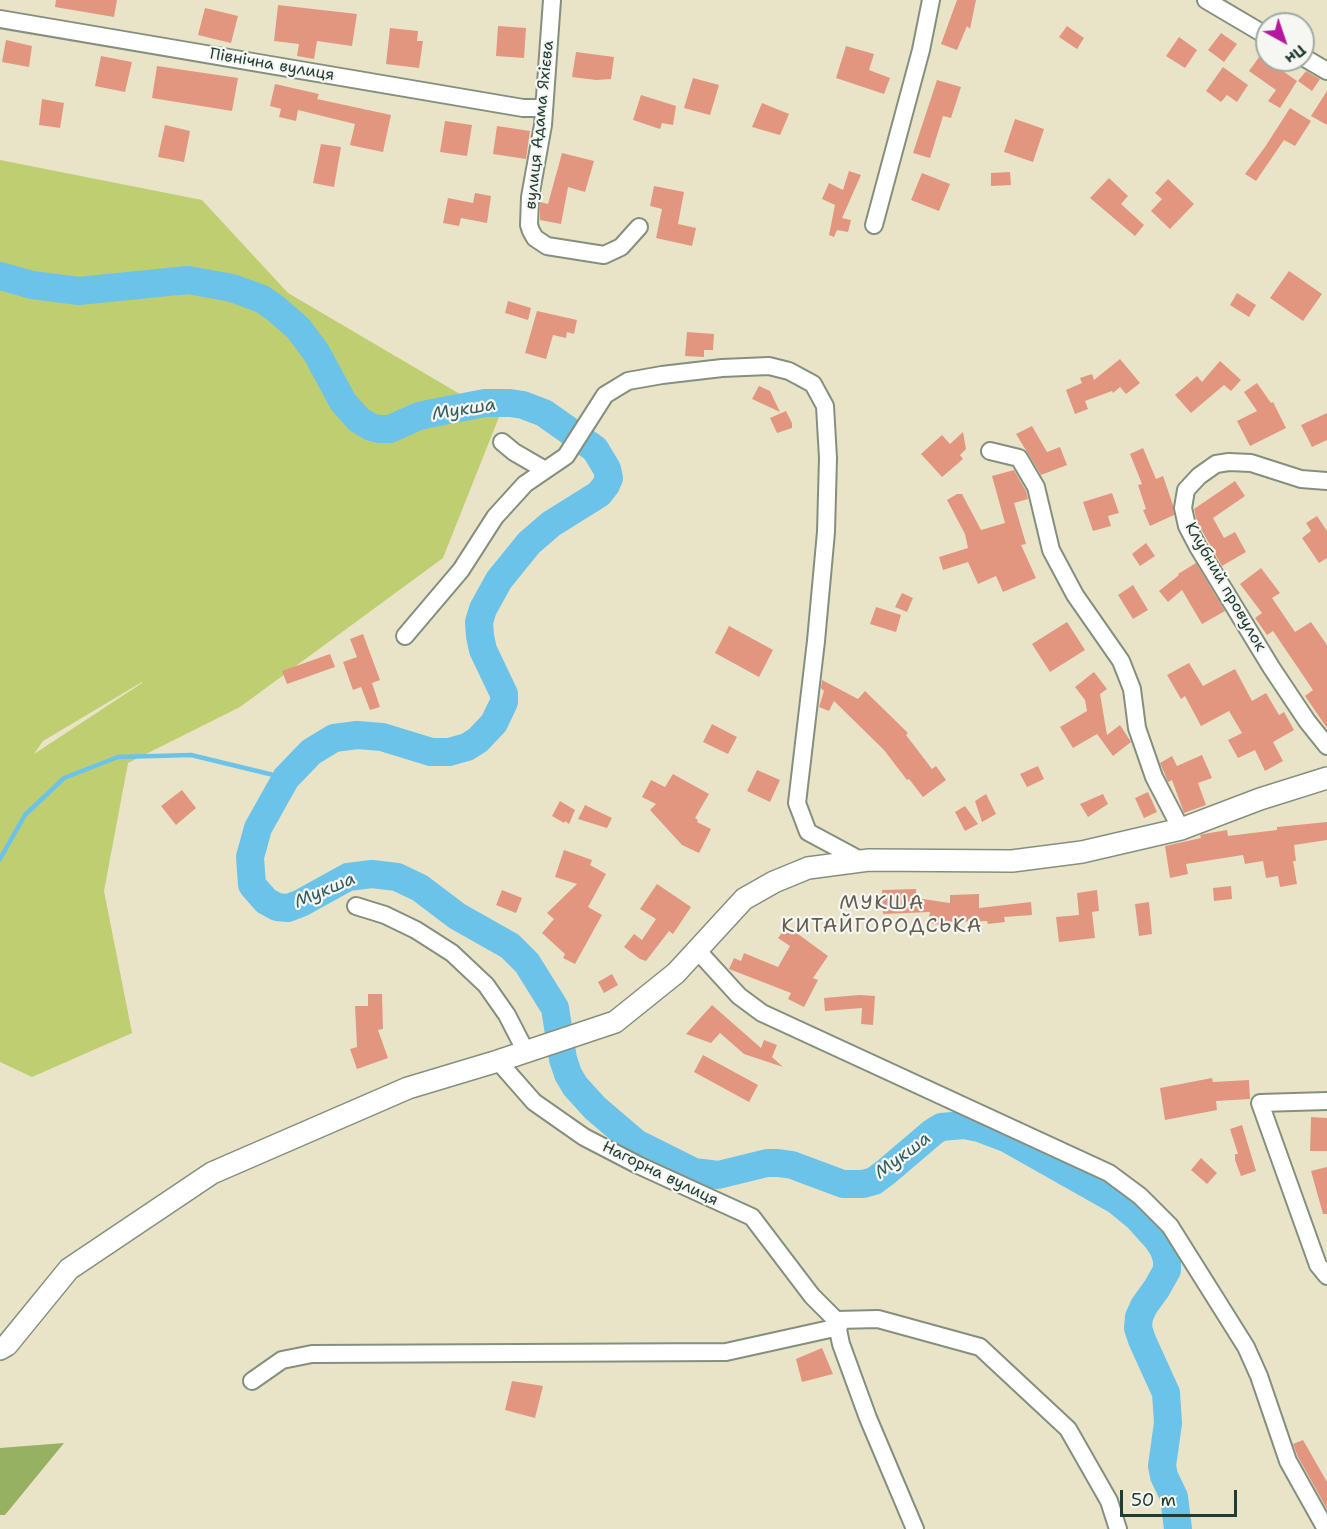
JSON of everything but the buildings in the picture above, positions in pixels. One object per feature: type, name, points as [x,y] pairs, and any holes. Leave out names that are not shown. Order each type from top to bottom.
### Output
[{"type":"main road","points":[[0,1349],[7,1345],[69,1269],[212,1173],[408,1088],[615,1022],[676,973],[744,899],[774,882],[807,868],[862,861],[1012,861],[1082,852],[1181,829],[1260,799],[1327,778]]},
{"type":"street","name":"вулиця Адама Яхієва","points":[[552,0],[544,108],[530,197],[529,225],[535,238],[547,246],[604,255],[621,248],[639,227]]},
{"type":"street","points":[[874,225],[921,50],[931,0]]},
{"type":"street","points":[[1206,0],[1255,29]]},
{"type":"street","name":"Північна вулиця","points":[[0,19],[523,108],[544,108]]},
{"type":"street","points":[[405,636],[461,570],[495,517],[525,484],[566,456],[605,395],[628,381],[662,375],[722,368],[769,366],[789,371],[813,384],[825,406],[828,458],[826,532],[797,803],[808,832],[862,861]]},
{"type":"street","points":[[502,442],[514,452],[545,470]]},
{"type":"street","points":[[990,451],[1019,458],[1036,487],[1051,550],[1075,595],[1121,661],[1132,689],[1137,728],[1154,777],[1181,829]]},
{"type":"street","name":"Клубний провулок","points":[[1327,481],[1301,479],[1251,463],[1216,464],[1199,476],[1186,490],[1183,508],[1187,526],[1198,547],[1271,668],[1327,746]]},
{"type":"street","points":[[356,906],[386,915],[416,930],[452,953],[486,985],[531,1050]]},
{"type":"street","points":[[697,950],[739,996],[762,1013],[1109,1173],[1140,1196],[1170,1226],[1246,1347],[1259,1376],[1288,1461],[1326,1529]]},
{"type":"street","name":"Нагорна вулиця","points":[[498,1061],[534,1102],[584,1137],[638,1165],[752,1217],[812,1296],[837,1324]]},
{"type":"street","points":[[1327,1101],[1260,1103],[1318,1265],[1327,1276]]},
{"type":"street","points":[[252,1381],[282,1360],[312,1354],[726,1352],[837,1324],[878,1318],[981,1347],[1068,1429],[1108,1501],[1118,1529]]},
{"type":"street","points":[[837,1324],[841,1344],[868,1418],[915,1529]]},
{"type":"green space","points":[[0,160],[202,200],[288,293],[499,417],[443,558],[240,707],[128,763],[104,891],[132,1033],[32,1077],[0,1062]],"holes":[[[142,683],[34,754],[43,741]]]},
{"type":"green space","points":[[64,1443],[5,1515],[0,1515],[0,1448]]},
{"type":"waterway","name":"Мукша","points":[[0,276],[32,285],[79,291],[188,280],[232,288],[262,299],[298,328],[316,352],[343,402],[359,420],[371,427],[390,429],[419,416],[485,403],[510,403],[544,413],[595,449],[607,469],[609,478],[606,485],[599,494],[551,524],[529,543],[499,580],[483,609],[479,622],[483,650],[504,694],[504,702],[494,723],[478,740],[467,747],[449,752],[431,752],[382,737],[357,735],[334,738],[311,752],[286,778],[258,828],[250,857],[252,885],[266,901],[277,907],[288,908],[348,877],[372,874],[397,877],[420,888],[457,916],[510,946],[527,963],[555,1008],[563,1059],[575,1086],[595,1108],[636,1143],[694,1172],[718,1175],[767,1163],[778,1163],[792,1165],[843,1184],[863,1184],[874,1181],[941,1127],[964,1125],[1008,1139],[1116,1200],[1138,1218],[1157,1239],[1167,1260],[1167,1270],[1144,1306],[1139,1317],[1138,1328],[1166,1393],[1168,1423],[1162,1466],[1174,1497],[1178,1529]]},
{"type":"waterway","points":[[0,859],[25,815],[64,778],[118,757],[191,755],[286,778]]},
{"type":"district","name":"МУКША КИТАЙГОРОДСЬКА","points":[[882,916]]}]
